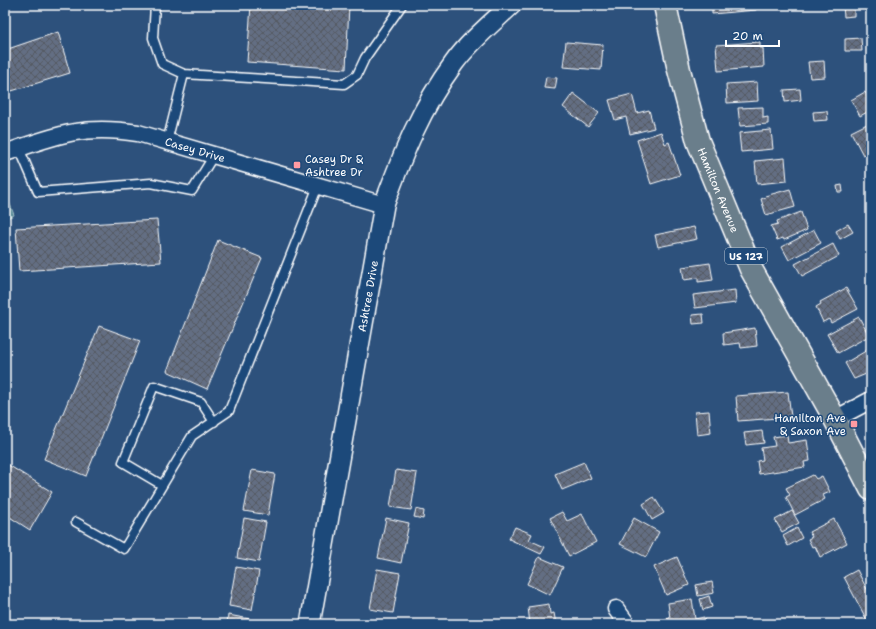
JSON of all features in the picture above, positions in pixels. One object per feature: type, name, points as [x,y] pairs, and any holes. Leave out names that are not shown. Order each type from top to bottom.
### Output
[{"type":"main road","name":"Hamilton Avenue","points":[[665,5],[678,70],[698,140],[751,269],[835,419],[871,489]]},
{"type":"street","name":"Ashtree Drive","points":[[310,624],[384,205],[405,148],[428,104],[454,62],[511,5]]},
{"type":"street","name":"Casey Drive","points":[[12,150],[55,136],[88,129],[113,129],[138,133],[384,205]]},
{"type":"street","points":[[835,419],[871,400]]},
{"type":"street","points":[[616,609],[627,624]]},
{"type":"lane","points":[[155,5],[152,38],[162,64],[184,74],[344,84],[357,75],[365,58],[402,5]]},
{"type":"lane","points":[[167,142],[184,74]]},
{"type":"lane","points":[[12,150],[38,192],[151,183],[192,191],[214,156]]},
{"type":"lane","points":[[76,522],[124,549],[192,436],[229,411],[318,186]]},
{"type":"lane","points":[[162,486],[123,462],[154,386],[201,402],[214,422]]},
{"type":"green space","points":[[5,191],[14,215],[5,219]]},
{"type":"building","points":[[251,5],[349,5],[346,69],[247,62]]},
{"type":"building","points":[[705,5],[756,5],[756,10],[712,14],[712,6],[705,7]]},
{"type":"building","points":[[843,5],[854,5],[854,16],[844,17]]},
{"type":"building","points":[[58,32],[70,73],[5,93],[5,50]]},
{"type":"building","points":[[861,38],[862,51],[845,51],[845,39]]},
{"type":"building","points":[[566,42],[603,45],[601,70],[563,67]]},
{"type":"building","points":[[760,42],[760,48],[763,48],[764,67],[718,71],[716,45]]},
{"type":"building","points":[[824,61],[825,77],[810,78],[808,62]]},
{"type":"building","points":[[546,77],[557,78],[555,89],[544,88]]},
{"type":"building","points":[[757,82],[758,101],[727,103],[726,84]]},
{"type":"building","points":[[800,89],[801,100],[785,102],[784,90]]},
{"type":"building","points":[[865,92],[871,102],[871,110],[860,116],[851,100]]},
{"type":"building","points":[[573,93],[599,113],[588,127],[563,107]]},
{"type":"building","points":[[632,94],[637,113],[649,110],[654,128],[630,134],[626,117],[615,120],[609,100]]},
{"type":"building","points":[[763,107],[763,118],[768,117],[768,124],[740,126],[738,108]]},
{"type":"building","points":[[827,111],[828,120],[814,121],[813,112]]},
{"type":"building","points":[[871,122],[871,151],[863,155],[851,132]]},
{"type":"building","points":[[771,130],[773,149],[741,152],[739,133]]},
{"type":"building","points":[[661,132],[665,144],[669,142],[680,175],[651,184],[637,140]]},
{"type":"building","points":[[785,158],[787,181],[757,184],[755,161]]},
{"type":"building","points":[[842,185],[843,192],[838,192],[837,186]]},
{"type":"building","points":[[790,189],[795,207],[766,215],[761,199],[766,197],[765,196]]},
{"type":"building","points":[[801,212],[807,230],[784,240],[783,238],[777,240],[771,226],[778,224],[777,221]]},
{"type":"building","points":[[157,220],[161,262],[19,271],[16,228]]},
{"type":"building","points":[[848,224],[853,232],[840,239],[836,231]]},
{"type":"building","points":[[694,227],[697,239],[658,247],[655,235]]},
{"type":"building","points":[[814,230],[821,243],[789,260],[782,247]]},
{"type":"building","points":[[218,240],[262,258],[207,389],[167,371]]},
{"type":"building","points":[[833,244],[839,256],[802,276],[795,264]]},
{"type":"building","points":[[710,263],[713,280],[698,282],[698,278],[684,280],[682,267]]},
{"type":"building","points":[[846,288],[858,309],[831,323],[829,319],[823,322],[816,307],[821,304],[820,302]]},
{"type":"building","points":[[735,290],[736,303],[695,308],[693,295]]},
{"type":"building","points":[[703,314],[704,323],[693,324],[692,315]]},
{"type":"building","points":[[859,317],[869,336],[838,353],[827,334]]},
{"type":"building","points":[[99,326],[140,341],[86,476],[44,459]]},
{"type":"building","points":[[755,328],[757,346],[741,348],[740,343],[724,345],[723,333]]},
{"type":"building","points":[[871,348],[871,372],[854,379],[845,363]]},
{"type":"building","points":[[788,392],[791,417],[738,421],[736,396]]},
{"type":"building","points":[[709,411],[711,433],[697,435],[695,412]]},
{"type":"building","points":[[762,431],[764,443],[746,445],[744,433]]},
{"type":"building","points":[[787,435],[788,443],[807,440],[810,461],[804,462],[805,467],[759,474],[757,461],[763,460],[761,448],[775,446],[773,437]]},
{"type":"building","points":[[584,462],[591,478],[562,490],[555,474]]},
{"type":"building","points":[[5,463],[52,492],[30,530],[5,514]]},
{"type":"building","points":[[252,470],[275,474],[268,515],[244,511]]},
{"type":"building","points":[[396,470],[417,473],[411,510],[390,507]]},
{"type":"building","points":[[813,475],[816,479],[822,476],[830,492],[823,495],[825,499],[795,515],[786,497],[790,495],[786,488]]},
{"type":"building","points":[[654,497],[664,513],[652,520],[643,504]]},
{"type":"building","points":[[416,509],[424,511],[423,519],[414,517]]},
{"type":"building","points":[[792,511],[799,523],[782,532],[775,520]]},
{"type":"building","points":[[562,512],[567,521],[582,514],[596,542],[569,556],[550,518]]},
{"type":"building","points":[[244,518],[266,522],[259,562],[237,558]]},
{"type":"building","points":[[386,518],[409,523],[401,563],[378,558]]},
{"type":"building","points":[[634,518],[659,532],[646,557],[620,544]]},
{"type":"building","points":[[834,519],[847,543],[820,557],[815,546],[812,547],[808,539],[812,537],[809,532]]},
{"type":"building","points":[[515,527],[532,534],[529,540],[545,547],[541,554],[509,539]]},
{"type":"building","points":[[797,528],[802,538],[788,546],[783,536]]},
{"type":"building","points":[[539,557],[563,567],[550,595],[527,584]]},
{"type":"building","points":[[677,557],[689,585],[666,595],[654,567]]},
{"type":"building","points":[[236,567],[259,571],[252,610],[229,606]]},
{"type":"building","points":[[377,569],[400,573],[393,613],[370,609]]},
{"type":"building","points":[[857,570],[871,597],[871,623],[869,624],[844,577]]},
{"type":"building","points":[[712,582],[714,593],[698,596],[696,585]]},
{"type":"building","points":[[709,596],[712,607],[703,610],[700,599]]},
{"type":"building","points":[[692,599],[695,619],[704,617],[705,624],[666,624],[666,619],[670,618],[668,603]]},
{"type":"building","points":[[549,604],[550,614],[554,613],[556,624],[530,624],[528,607]]},
{"type":"building","points":[[228,615],[250,619],[249,624],[227,624]]},
{"type":"building","points":[[369,620],[391,624],[368,624]]},
{"type":"place","name":"Casey Dr & Ashtree Dr","points":[[297,165]]},
{"type":"place","name":"Hamilton Ave & Saxon Ave","points":[[854,424]]}]
